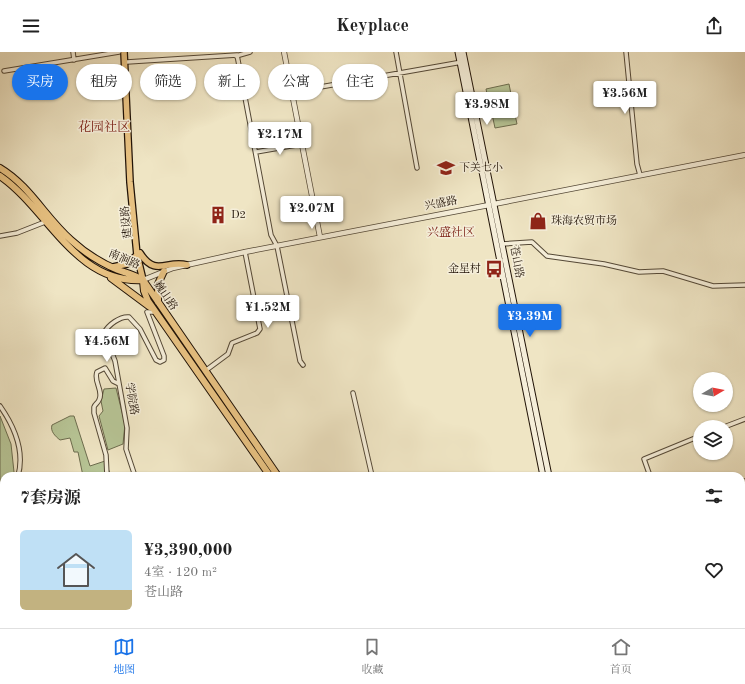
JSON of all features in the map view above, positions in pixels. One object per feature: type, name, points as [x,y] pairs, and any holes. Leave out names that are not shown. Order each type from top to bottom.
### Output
[{"type":"highway","name":"南涧路","points":[[0,168],[26,188],[47,220],[82,250],[113,267],[133,274],[143,280]]},
{"type":"highway","name":"南涧路","points":[[0,176],[17,190],[47,220],[75,252],[100,270],[120,279],[143,280]]},
{"type":"highway","points":[[100,270],[156,312]]},
{"type":"highway","points":[[158,304],[158,284],[164,271]]},
{"type":"highway","name":"巍山路","points":[[143,280],[158,304],[275,472]]},
{"type":"highway","name":"巍山路","points":[[143,280],[145,294],[156,312],[267,472]]},
{"type":"main road","name":"建设路","points":[[126,52],[138,254]]},
{"type":"main road","name":"建设路","points":[[126,52],[130,182],[138,254],[143,280]]},
{"type":"main road","name":"苍山路","points":[[458,52],[462,62],[491,204],[542,472]]},
{"type":"main road","name":"苍山路","points":[[462,62],[463,52]]},
{"type":"main road","name":"苍山路","points":[[491,204],[502,244],[548,472]]},
{"type":"main road","points":[[113,267],[127,264],[138,254],[148,263],[156,267],[179,264],[187,265]]},
{"type":"street","points":[[73,52],[74,60]]},
{"type":"street","points":[[4,71],[120,52]]},
{"type":"street","points":[[127,62],[250,52]]},
{"type":"street","points":[[284,52],[286,64]]},
{"type":"street","points":[[396,52],[417,168]]},
{"type":"street","points":[[626,52],[637,164],[640,175]]},
{"type":"street","points":[[238,54],[271,236],[277,246],[300,361],[303,365]]},
{"type":"street","points":[[324,86],[462,62]]},
{"type":"street","points":[[294,100],[320,237]]},
{"type":"street","points":[[256,152],[302,144]]},
{"type":"street","name":"兴盛路","points":[[143,280],[164,271],[245,252],[745,155]]},
{"type":"street","points":[[0,236],[17,233],[47,220]]},
{"type":"street","points":[[502,244],[532,242],[547,256],[604,264],[639,272],[664,271],[713,286],[745,285]]},
{"type":"street","points":[[205,371],[228,354],[232,343],[257,333],[260,329],[245,252]]},
{"type":"street","points":[[143,302],[147,312],[156,312]]},
{"type":"street","name":"学院路","points":[[133,472],[126,449],[127,428],[115,361],[104,333],[106,328],[118,320],[126,317],[132,319],[140,329],[156,360],[160,362],[164,360],[147,312]]},
{"type":"street","points":[[107,472],[106,455],[94,414],[94,407],[99,401],[100,394],[95,376],[97,372],[106,368],[113,381],[119,384]]},
{"type":"street","points":[[353,393],[371,472]]},
{"type":"street","points":[[0,406],[10,422],[16,438],[20,464],[19,472]]},
{"type":"street","points":[[733,424],[745,419]]},
{"type":"street","points":[[649,472],[644,458],[693,439]]},
{"type":"green space","points":[[509,84],[512,99],[489,103],[486,89]]},
{"type":"green space","points":[[514,110],[517,124],[495,128],[492,114]]},
{"type":"green space","points":[[116,388],[125,424],[123,444],[108,450],[99,416],[103,411],[101,401],[104,389]]},
{"type":"green space","points":[[0,416],[11,444],[14,472],[0,472]]},
{"type":"green space","points":[[70,416],[74,416],[90,466],[105,461],[109,472],[82,472],[78,452],[74,452],[70,438],[60,440],[53,433],[52,425]]},
{"type":"place","name":"下关七小","points":[[446,168]]},
{"type":"place","name":"D2","points":[[218,215]]},
{"type":"place","name":"珠海农贸市场","points":[[538,221]]},
{"type":"place","name":"金星村","points":[[494,269]]},
{"type":"district","name":"花园社区","points":[[104,127]]},
{"type":"district","name":"兴盛社区","points":[[451,233]]}]
